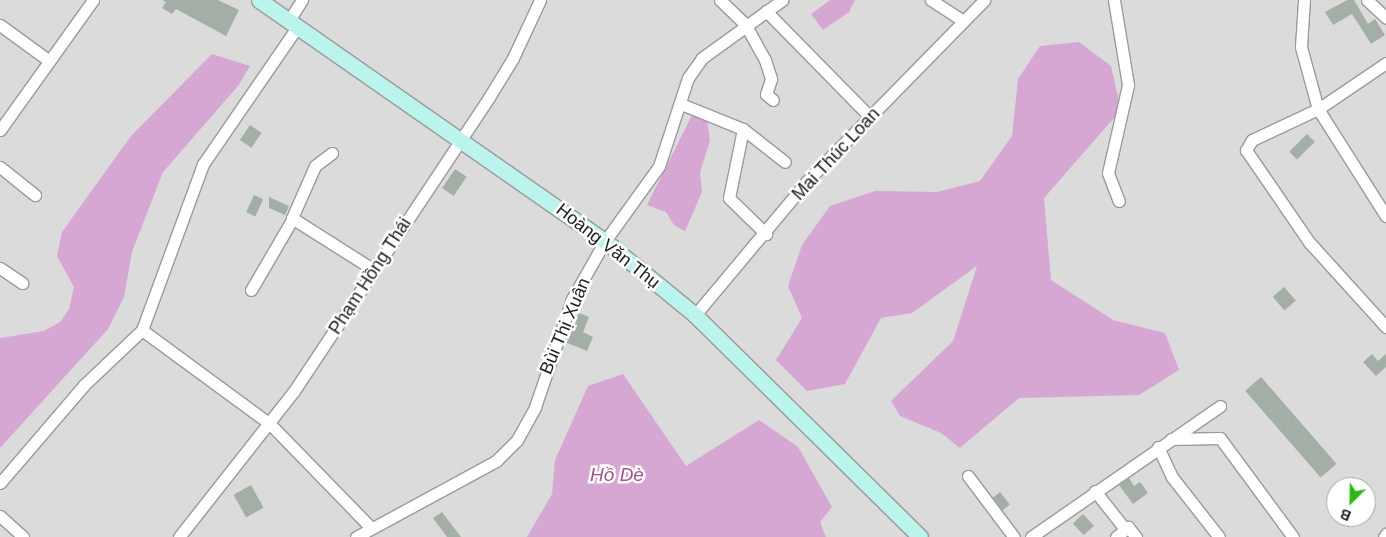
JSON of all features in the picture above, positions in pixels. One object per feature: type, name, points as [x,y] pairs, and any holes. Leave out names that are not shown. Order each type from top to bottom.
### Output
[{"type":"main road","name":"Hoàng Văn Thụ","points":[[259,0],[463,139],[605,241],[695,315],[920,537]]},
{"type":"street","points":[[0,130],[48,60],[93,0]]},
{"type":"street","points":[[0,483],[84,385],[142,330],[203,164],[293,23],[302,0]]},
{"type":"street","name":"Phạm Hồng Thái","points":[[179,537],[270,424],[463,139],[513,58],[540,0]]},
{"type":"street","points":[[720,0],[745,24],[765,60],[771,79],[766,94],[773,100]]},
{"type":"street","name":"Bùi Thị Xuân","points":[[356,537],[496,461],[517,440],[535,407],[572,299],[605,241],[659,166],[688,78],[702,58],[745,24],[782,0]]},
{"type":"street","points":[[931,0],[963,21]]},
{"type":"street","name":"Mai Thúc Loan","points":[[695,315],[766,234],[807,182],[984,0]]},
{"type":"street","points":[[1114,0],[1128,85],[1108,173],[1119,201]]},
{"type":"street","points":[[1304,0],[1300,47],[1318,108],[1386,216]]},
{"type":"street","points":[[1367,0],[1386,18]]},
{"type":"street","points":[[766,11],[870,117]]},
{"type":"street","points":[[0,25],[48,60]]},
{"type":"street","points":[[1386,63],[1318,108],[1252,140],[1247,154],[1309,242],[1386,327]]},
{"type":"street","points":[[681,104],[742,129],[785,162]]},
{"type":"street","points":[[742,129],[729,198],[766,234]]},
{"type":"street","points":[[251,290],[293,218],[302,187],[315,166],[332,153]]},
{"type":"street","points":[[0,167],[35,196]]},
{"type":"street","points":[[293,218],[374,270]]},
{"type":"street","points":[[0,268],[22,283]]},
{"type":"street","points":[[142,330],[270,424],[371,528]]},
{"type":"street","points":[[1031,537],[1158,447],[1220,406]]},
{"type":"street","points":[[1171,439],[1220,438],[1293,537]]},
{"type":"street","points":[[1158,447],[1172,477],[1219,537]]},
{"type":"street","points":[[968,476],[1014,537]]},
{"type":"street","points":[[1095,491],[1136,537]]},
{"type":"street","points":[[0,516],[23,537]]},
{"type":"street","points":[[1116,537],[1127,528]]},
{"type":"shaded area","points":[[0,0],[1386,0],[1386,537],[0,537]]},
{"type":"water","points":[[830,0],[855,0],[849,12],[823,30],[811,14]]},
{"type":"water","points":[[1079,42],[1111,66],[1121,110],[1044,198],[1051,280],[1113,320],[1165,333],[1179,370],[1139,395],[1019,398],[960,448],[941,433],[900,416],[891,401],[953,341],[977,266],[912,313],[881,318],[845,384],[807,391],[776,360],[802,318],[788,286],[802,245],[830,206],[875,191],[937,192],[980,181],[1012,136],[1018,79],[1040,46]]},
{"type":"water","points":[[212,54],[250,66],[238,86],[163,172],[132,252],[124,297],[108,329],[0,448],[0,338],[44,331],[60,322],[69,309],[74,287],[57,256],[62,232],[131,136]]},
{"type":"water","points":[[693,113],[707,121],[710,140],[700,173],[702,192],[685,231],[674,225],[666,212],[647,205]]},
{"type":"water","name":"Hồ Dè","points":[[623,374],[686,466],[759,420],[798,447],[832,507],[820,522],[826,537],[527,537],[552,494],[555,460],[588,386]]},
{"type":"building","points":[[162,0],[218,0],[239,10],[226,36],[176,9],[172,14],[162,8],[166,2]]},
{"type":"building","points":[[1347,0],[1354,0],[1368,24],[1375,19],[1385,35],[1371,44],[1352,14],[1333,25],[1325,12]]},
{"type":"building","points":[[250,125],[262,133],[252,148],[240,140]]},
{"type":"building","points":[[1307,134],[1315,142],[1297,159],[1289,152]]},
{"type":"building","points":[[455,169],[467,177],[454,196],[442,188]]},
{"type":"building","points":[[254,195],[263,199],[255,216],[246,212]]},
{"type":"building","points":[[269,197],[289,206],[285,215],[269,208]]},
{"type":"building","points":[[1284,287],[1296,301],[1284,310],[1273,297]]},
{"type":"building","points":[[579,313],[589,317],[583,332],[593,337],[587,351],[565,342]]},
{"type":"building","points":[[1372,354],[1378,361],[1386,354],[1386,367],[1376,376],[1363,362]]},
{"type":"building","points":[[1261,377],[1336,464],[1321,478],[1245,391]]},
{"type":"building","points":[[1129,478],[1134,486],[1140,482],[1148,493],[1133,504],[1119,485]]},
{"type":"building","points":[[251,485],[264,508],[246,517],[234,495]]},
{"type":"building","points":[[1000,492],[1010,505],[1003,510],[993,498]]},
{"type":"building","points":[[442,512],[461,537],[447,537],[433,518]]},
{"type":"building","points":[[1083,514],[1094,526],[1084,535],[1073,524]]}]
